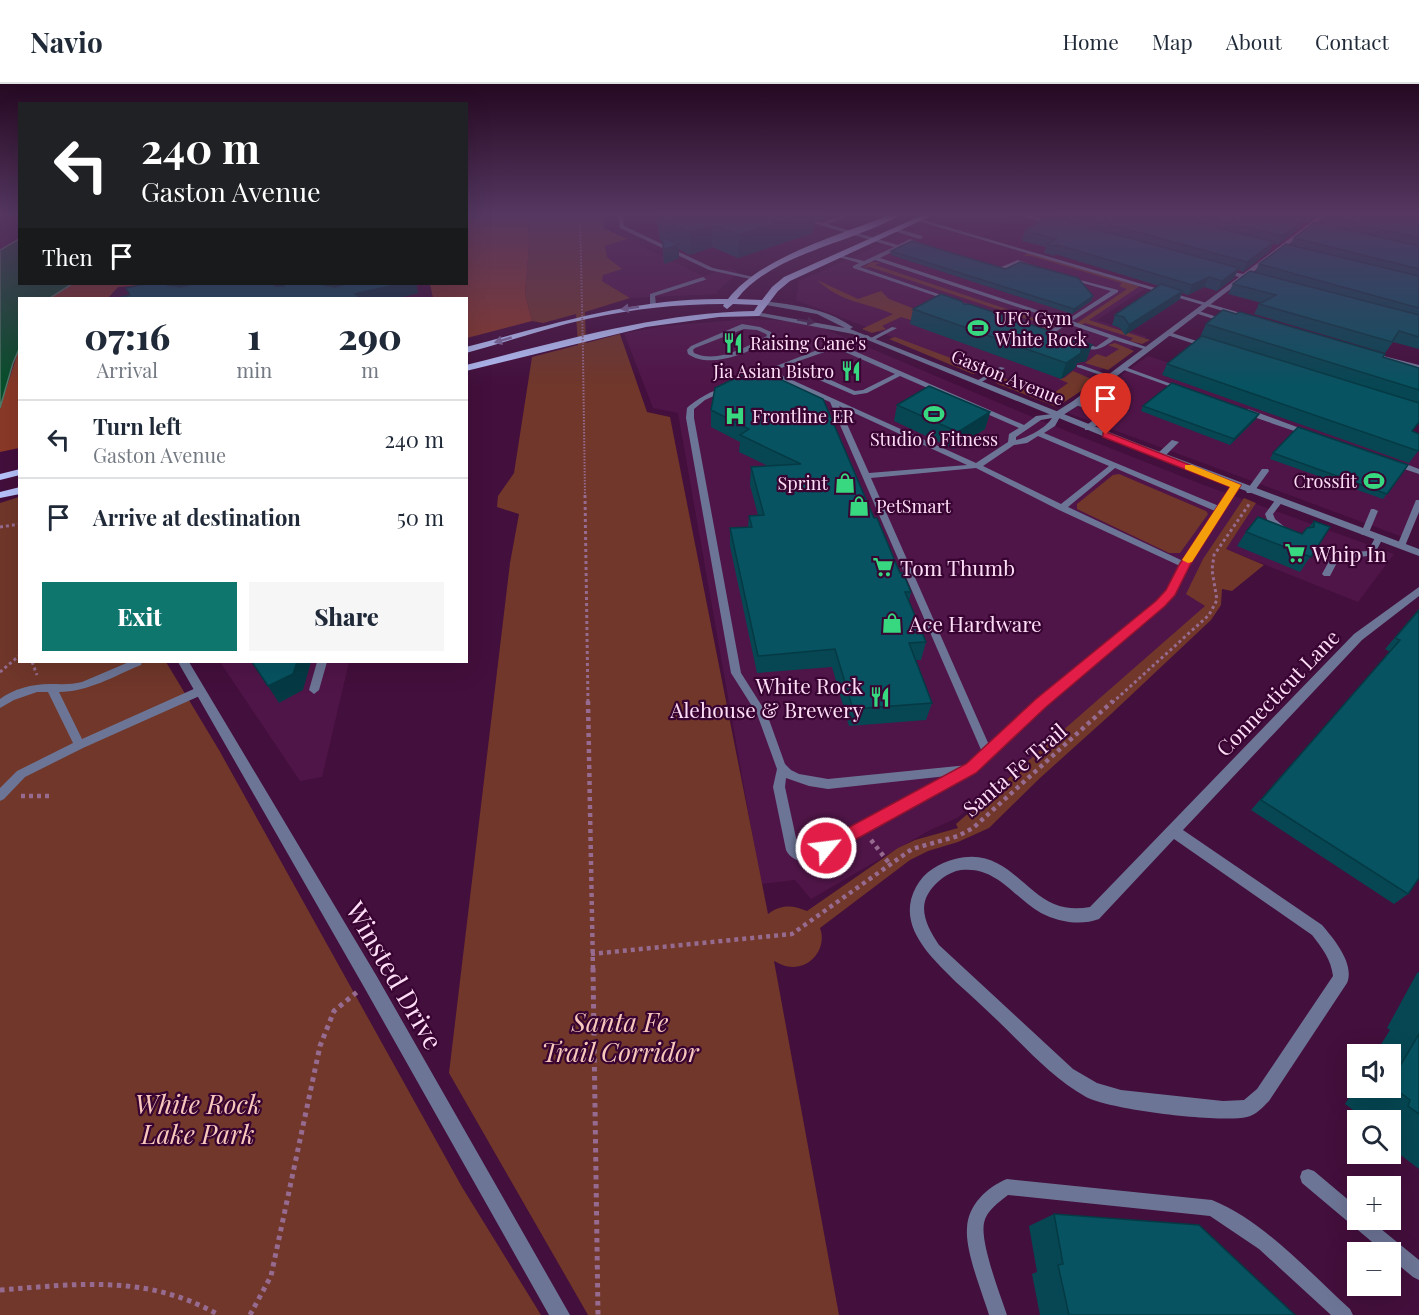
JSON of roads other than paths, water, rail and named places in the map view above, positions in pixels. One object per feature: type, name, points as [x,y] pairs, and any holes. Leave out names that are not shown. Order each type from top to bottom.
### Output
[{"type":"main road","points":[[723,314],[730,301],[755,278],[766,271]]},
{"type":"main road","points":[[471,367],[645,323],[723,314],[756,314],[763,303],[787,279],[803,271]]},
{"type":"main road","points":[[468,349],[602,313],[653,305],[730,301],[763,303]]},
{"type":"main road","points":[[0,495],[18,490]]},
{"type":"street","points":[[1226,271],[1267,283]]},
{"type":"street","points":[[1057,415],[1252,271]]},
{"type":"street","name":"Gaston Avenue","points":[[763,303],[819,313],[840,321],[855,332]]},
{"type":"street","name":"Gaston Avenue","points":[[756,314],[855,332],[1088,428],[1419,553]]},
{"type":"street","name":"Connecticut Lane","points":[[1174,831],[1317,930],[1332,948],[1340,963],[1341,978],[1263,1095],[1248,1108],[1223,1110],[1120,1099],[1093,1091],[1067,1076],[934,950],[919,929],[916,906],[922,889],[944,870],[967,862],[986,865],[1008,877],[1034,900],[1053,910],[1075,917],[1094,914],[1358,637],[1417,595]]},
{"type":"street","name":"Winsted Drive","points":[[184,663],[370,981],[560,1315]]},
{"type":"lane","points":[[719,271],[755,278]]},
{"type":"lane","points":[[868,271],[986,311]]},
{"type":"lane","points":[[916,271],[1149,349]]},
{"type":"lane","points":[[1094,271],[1252,318]]},
{"type":"lane","points":[[1050,333],[1116,291],[1062,275]]},
{"type":"lane","points":[[653,305],[652,295],[703,279]]},
{"type":"lane","points":[[968,312],[975,308]]},
{"type":"lane","points":[[1197,312],[1235,324]]},
{"type":"lane","points":[[742,327],[761,329],[769,333],[770,337],[714,360],[701,360],[691,354],[690,350],[693,347],[742,327]]},
{"type":"lane","points":[[745,380],[786,363],[869,338],[894,328]]},
{"type":"lane","points":[[1040,329],[1060,336]]},
{"type":"lane","points":[[1169,334],[1215,349]]},
{"type":"lane","points":[[1069,339],[1097,349],[1114,337]]},
{"type":"lane","points":[[837,346],[1025,428]]},
{"type":"lane","points":[[1364,351],[1419,367]]},
{"type":"lane","points":[[786,363],[854,393],[865,392],[901,373]]},
{"type":"lane","points":[[1079,366],[1111,377]]},
{"type":"lane","points":[[978,382],[1002,368]]},
{"type":"lane","points":[[1123,368],[1188,391]]},
{"type":"lane","points":[[766,371],[977,466],[1185,565]]},
{"type":"lane","points":[[734,385],[696,403],[691,408],[690,418],[736,673],[745,690],[758,705],[782,770],[796,779],[828,784],[971,769]]},
{"type":"lane","points":[[833,402],[988,754]]},
{"type":"lane","points":[[1076,403],[1103,416],[1088,428]]},
{"type":"lane","points":[[1232,406],[1320,437]]},
{"type":"lane","points":[[866,476],[977,466],[1012,443],[1024,441],[1038,433],[1052,424],[1057,415]]},
{"type":"lane","points":[[1012,443],[1012,436],[1039,418],[1057,415]]},
{"type":"lane","points":[[1038,433],[1221,510]]},
{"type":"lane","points":[[1160,456],[1175,442]]},
{"type":"lane","points":[[1386,460],[1419,472]]},
{"type":"lane","points":[[1062,508],[1114,465]]},
{"type":"lane","points":[[1250,491],[1265,471]]},
{"type":"lane","points":[[782,770],[779,787],[792,850],[808,858],[971,769],[1041,703],[1161,603],[1171,592],[1185,565],[1236,485]]},
{"type":"lane","points":[[1279,501],[1269,514],[1271,520],[1291,534]]},
{"type":"lane","points":[[1401,546],[1419,502]]},
{"type":"lane","points":[[1365,533],[1374,512]]},
{"type":"lane","points":[[1327,574],[1336,552],[1353,555],[1371,553],[1379,538]]},
{"type":"lane","points":[[0,704],[24,691],[51,687],[74,688],[85,685],[135,663]]},
{"type":"lane","points":[[314,690],[322,663]]},
{"type":"lane","points":[[51,687],[79,745]]},
{"type":"lane","points":[[0,796],[21,774],[79,745],[200,692]]},
{"type":"lane","points":[[1308,1177],[1347,1210]]},
{"type":"lane","points":[[998,1315],[974,1227],[982,1207],[993,1194],[1007,1187],[1212,1208],[1234,1220],[1257,1238],[1344,1315]]},
{"type":"lane","points":[[1371,1230],[1419,1271]]},
{"type":"place","name":"UFC Gym White Rock","points":[[978,328]]},
{"type":"place","name":"Raising Cane's","points":[[733,343]]},
{"type":"place","name":"Jia Asian Bistro","points":[[851,371]]},
{"type":"place","name":"Studio 6 Fitness","points":[[934,414]]},
{"type":"place","name":"Frontline ER","points":[[735,416]]},
{"type":"place","name":"Crossfit","points":[[1374,481]]},
{"type":"place","name":"Sprint","points":[[845,483]]},
{"type":"place","name":"PetSmart","points":[[859,506]]},
{"type":"place","name":"Whip In","points":[[1295,553]]},
{"type":"place","name":"Tom Thumb","points":[[883,567]]},
{"type":"place","name":"Ace Hardware","points":[[892,623]]},
{"type":"place","name":"White Rock Alehouse & Brewery","points":[[880,697]]},
{"type":"park label","name":"Santa Fe Trail Corridor","points":[[620,1036]]},
{"type":"park label","name":"White Rock Lake Park","points":[[198,1118]]}]
